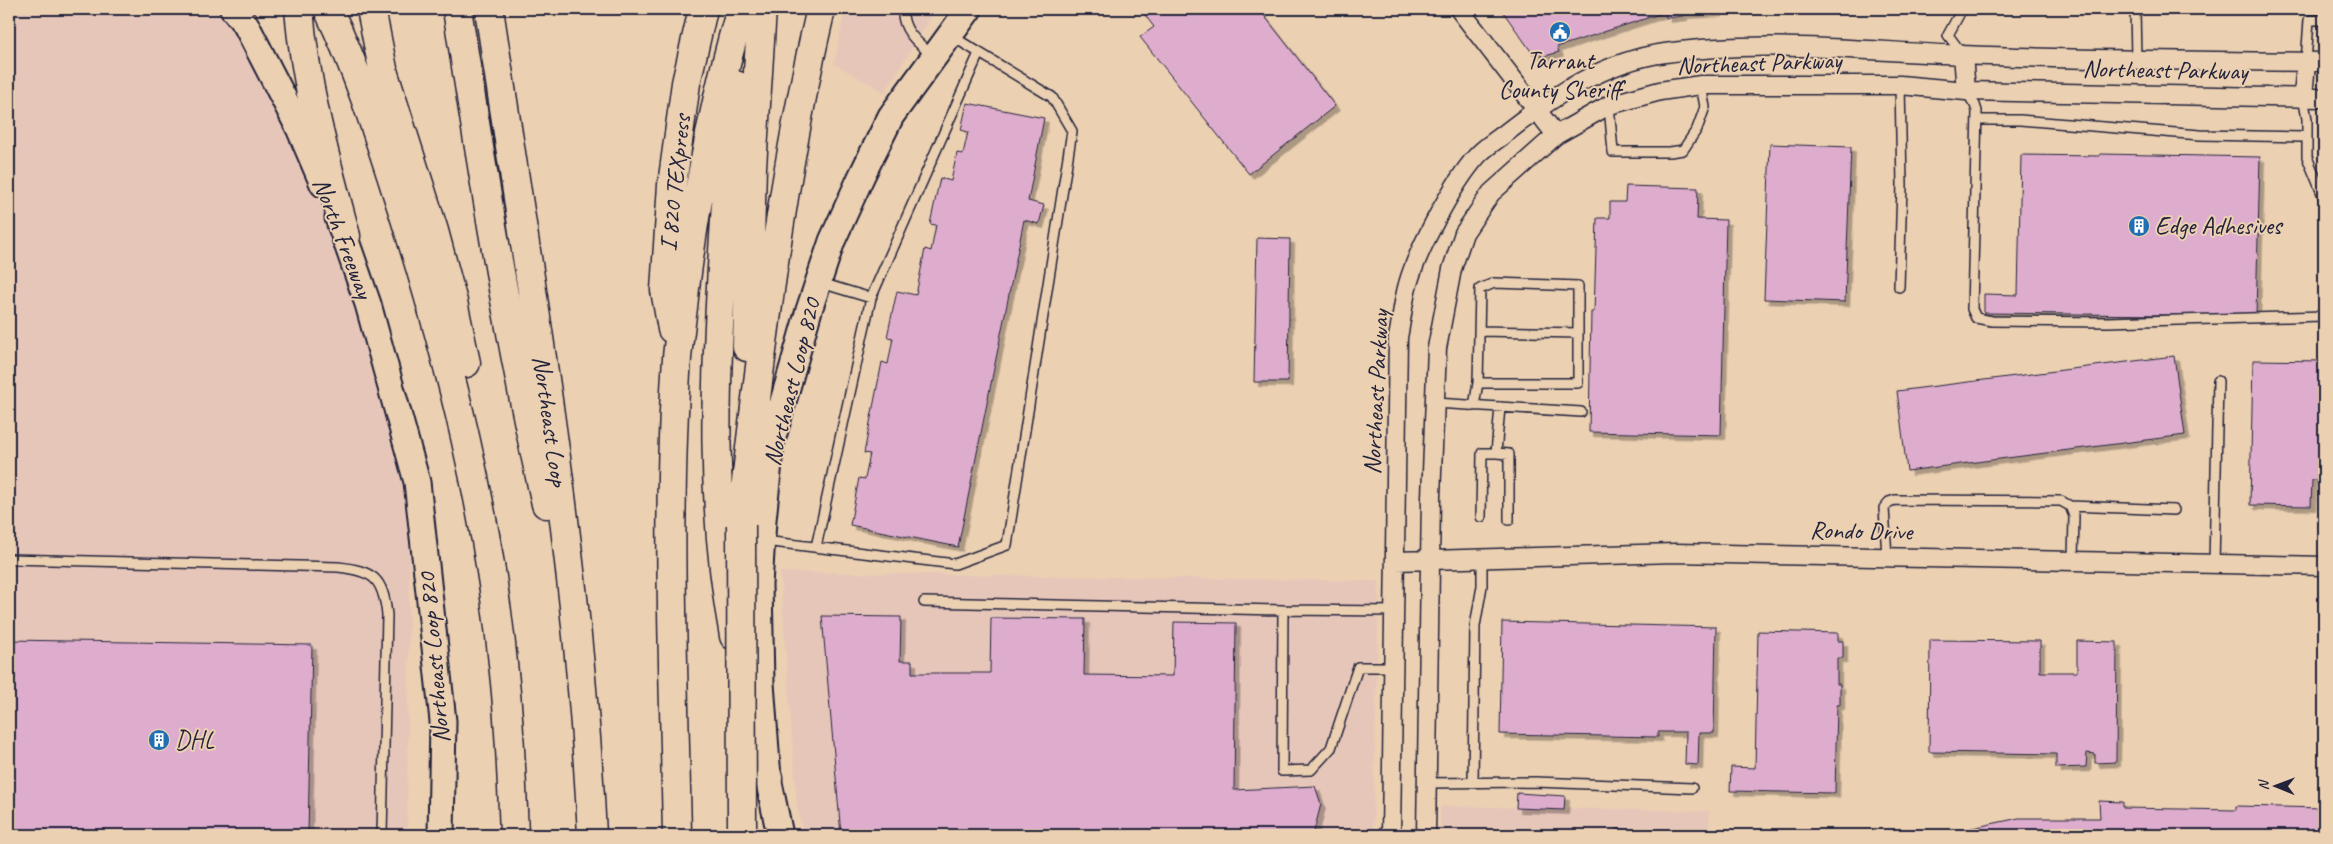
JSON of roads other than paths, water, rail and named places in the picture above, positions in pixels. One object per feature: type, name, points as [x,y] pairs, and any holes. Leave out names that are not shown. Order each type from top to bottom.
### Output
[{"type":"highway","points":[[299,9],[301,37],[317,124],[346,236]]},
{"type":"highway","points":[[328,9],[353,63],[426,286],[449,368],[470,457],[504,672]]},
{"type":"highway","points":[[371,9],[384,74],[434,231],[453,302],[480,436],[489,496],[504,672],[514,835]]},
{"type":"highway","points":[[457,9],[495,252],[525,410],[579,652]]},
{"type":"highway","name":"Northeast Loop","points":[[489,9],[550,414],[579,652],[592,835]]},
{"type":"highway","name":"I 820 TEXpress","points":[[677,358],[665,290],[670,216],[686,83],[703,9]]},
{"type":"highway","points":[[677,835],[670,547],[677,358],[689,255],[706,151],[741,9]]},
{"type":"highway","points":[[747,9],[734,97],[729,158],[716,378],[716,465],[721,554],[731,619],[744,688],[768,778]]},
{"type":"highway","points":[[751,533],[752,167],[762,9]]},
{"type":"highway","points":[[742,831],[751,533],[759,365],[787,177],[806,74],[821,9]]},
{"type":"main road","name":"North Freeway","points":[[233,9],[246,25],[299,128],[346,236],[368,304],[417,482]]},
{"type":"main road","name":"Northeast Loop 820","points":[[780,835],[768,778],[759,604],[751,533],[789,376],[832,241],[891,116],[958,22]]},
{"type":"main road","name":"Northeast Loop 820","points":[[417,482],[443,721],[441,835]]},
{"type":"street","points":[[1459,9],[1556,135]]},
{"type":"street","name":"Northeast Parkway","points":[[1391,835],[1398,337],[1408,283],[1427,237],[1478,155],[1536,110],[1587,79],[1635,59],[1663,53],[1713,49],[1813,48],[1963,55],[2324,62]]},
{"type":"street","points":[[1963,55],[1966,91]]},
{"type":"street","points":[[2303,98],[2306,62]]},
{"type":"street","name":"Northeast Parkway","points":[[1426,835],[1430,561],[1437,348],[1452,269],[1464,233],[1491,193],[1556,135],[1609,105],[1660,91],[1701,85],[1900,85],[1966,91],[2324,98]]},
{"type":"street","name":"Rondo Drive","points":[[1396,560],[1430,561],[1675,553],[2324,566]]},
{"type":"lane","points":[[903,9],[902,19],[913,39],[933,57]]},
{"type":"lane","points":[[1962,9],[1948,35],[1963,55]]},
{"type":"lane","points":[[2135,9],[2136,59]]},
{"type":"lane","points":[[2306,62],[2309,20],[2324,20]]},
{"type":"lane","points":[[751,533],[816,547],[955,564],[1007,545],[1072,131],[1052,98],[979,53],[958,22]]},
{"type":"lane","points":[[816,547],[871,298],[979,53]]},
{"type":"lane","points":[[1609,105],[1613,152],[1670,152],[1683,150],[1697,129],[1705,107],[1701,85]]},
{"type":"lane","points":[[1899,287],[1902,185],[1900,85]]},
{"type":"lane","points":[[1966,91],[1976,105],[1977,120],[1972,309],[1976,318],[1992,321],[2108,322],[2324,316]]},
{"type":"lane","points":[[2303,98],[2308,119],[2307,157],[2324,198]]},
{"type":"lane","points":[[1977,120],[2020,120],[2200,135],[2301,137],[2307,133]]},
{"type":"lane","points":[[818,282],[871,298]]},
{"type":"lane","points":[[1474,406],[1478,384],[1480,289],[1494,283],[1578,286],[1578,383],[1478,384]]},
{"type":"lane","points":[[1479,331],[1578,333]]},
{"type":"lane","points":[[2214,564],[2218,381]]},
{"type":"lane","points":[[1435,403],[1581,412]]},
{"type":"lane","points":[[1496,453],[1500,407]]},
{"type":"lane","points":[[1481,517],[1482,453],[1509,454],[1509,520]]},
{"type":"lane","points":[[1887,557],[1884,508],[1889,502],[1895,500],[2061,501],[2070,506],[2174,510]]},
{"type":"lane","points":[[2070,506],[2074,516],[2073,561]]},
{"type":"lane","points":[[1473,783],[1475,626],[1482,586],[1482,559]]},
{"type":"lane","points":[[9,560],[338,567],[356,569],[369,574],[379,582],[384,595],[387,615],[382,835]]},
{"type":"lane","points":[[924,602],[1283,610],[1395,610]]},
{"type":"lane","points":[[1283,610],[1282,771],[1311,770],[1331,748],[1358,668],[1394,667]]},
{"type":"lane","points":[[1427,783],[1536,782],[1692,788]]},
{"type":"place","name":"Tarrant County Sheriff","points":[[1560,32]]},
{"type":"place","name":"Edge Adhesives","points":[[2139,226]]},
{"type":"place","name":"DHL","points":[[159,740]]}]
